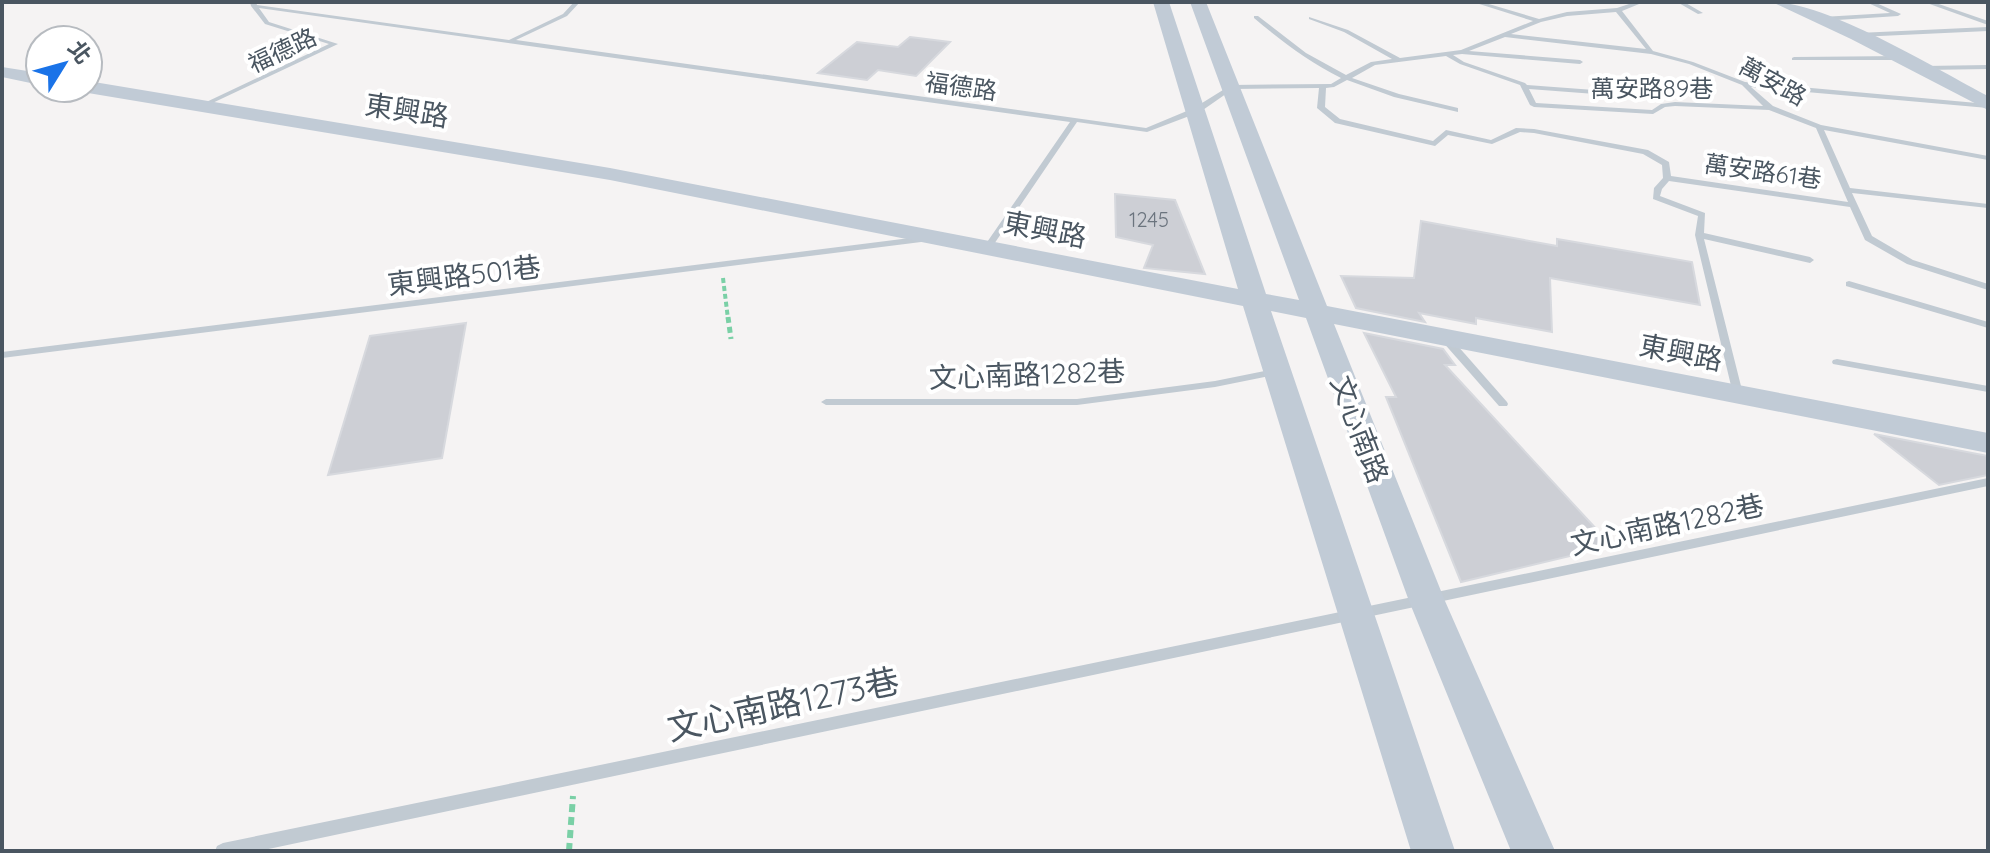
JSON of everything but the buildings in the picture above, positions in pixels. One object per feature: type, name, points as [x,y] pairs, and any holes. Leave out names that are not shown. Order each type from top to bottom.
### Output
[{"type":"main road","name":"文心南路","points":[[1161,2],[1433,851]]},
{"type":"main road","name":"文心南路","points":[[1198,2],[1427,601],[1533,851]]},
{"type":"main road","points":[[1780,2],[1857,35],[1988,105]]},
{"type":"main road","points":[[2,72],[24,76]]},
{"type":"main road","name":"東興路","points":[[104,90],[610,174],[1988,443]]},
{"type":"lane","points":[[512,40],[565,15],[577,2]]},
{"type":"lane","points":[[1476,2],[1539,21]]},
{"type":"lane","points":[[1231,87],[1323,86],[1347,80],[1373,63],[1449,55],[1508,36],[1539,21],[1567,14],[1618,10],[1641,2]]},
{"type":"lane","points":[[1680,2],[1700,13]]},
{"type":"lane","points":[[1821,19],[1898,14],[1869,2]]},
{"type":"lane","points":[[1927,2],[1988,23]]},
{"type":"lane","name":"福德路","points":[[254,4],[1147,130],[1197,110],[1231,87]]},
{"type":"lane","name":"福德路","points":[[202,106],[335,44],[267,23],[254,4]]},
{"type":"lane","points":[[1618,10],[1651,52]]},
{"type":"lane","points":[[1256,17],[1310,60],[1347,80],[1395,96],[1455,110]]},
{"type":"lane","points":[[1311,18],[1358,36],[1399,60]]},
{"type":"lane","points":[[1857,35],[1988,29]]},
{"type":"lane","name":"萬安路","points":[[1508,36],[1651,52],[1691,63],[1744,84],[1770,108],[1819,127],[1868,238],[1910,262],[1988,287]]},
{"type":"lane","points":[[1462,52],[1580,62]]},
{"type":"lane","points":[[1449,55],[1526,87],[1648,96]]},
{"type":"lane","points":[[1794,59],[1903,58]]},
{"type":"lane","points":[[1922,68],[1988,67]]},
{"type":"lane","points":[[1744,84],[1988,105]]},
{"type":"lane","points":[[1323,86],[1321,108],[1338,121],[1435,144],[1446,132],[1492,142],[1519,130],[1534,131],[1645,152],[1666,164],[1667,178],[1658,188],[1656,197],[1702,215],[1699,235],[1738,394]]},
{"type":"lane","name":"萬安路89巷","points":[[1526,87],[1534,105],[1653,112],[1663,105],[1675,104],[1770,108]]},
{"type":"lane","points":[[987,248],[1075,120]]},
{"type":"lane","points":[[1819,127],[1988,158]]},
{"type":"lane","name":"萬安路61巷","points":[[1667,178],[1852,205]]},
{"type":"lane","points":[[1848,190],[1988,206]]},
{"type":"lane","points":[[1699,235],[1810,260]]},
{"type":"lane","name":"東興路501巷","points":[[2,355],[931,238]]},
{"type":"lane","points":[[1849,284],[1988,325]]},
{"type":"lane","points":[[1446,339],[1503,404]]},
{"type":"lane","points":[[1837,362],[1988,389]]},
{"type":"lane","name":"文心南路1282巷","points":[[826,402],[1077,402],[1215,384],[1277,371]]},
{"type":"lane","name":"文心南路1282巷","points":[[1356,615],[1671,546],[1988,482]]},
{"type":"lane","name":"文心南路1273巷","points":[[223,851],[1356,615]]},
{"type":"path","points":[[722,266],[731,339]]},
{"type":"path","points":[[569,851],[575,778]]}]
